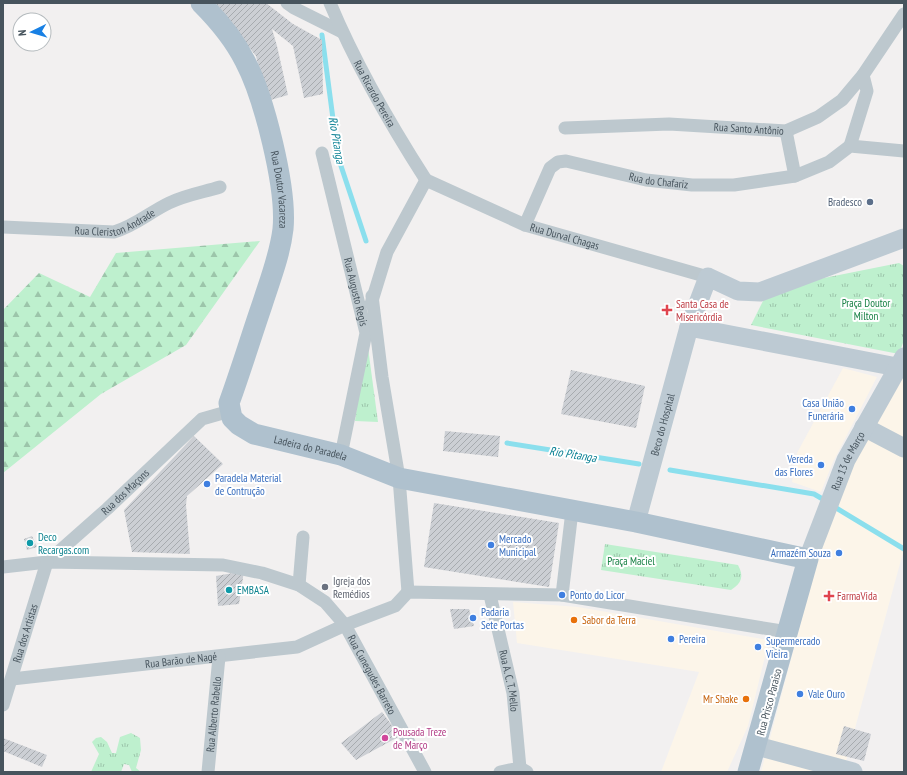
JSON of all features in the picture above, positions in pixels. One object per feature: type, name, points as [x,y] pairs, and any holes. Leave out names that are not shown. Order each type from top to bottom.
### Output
[{"type":"main road","name":"Rua Doutor Vacareza","points":[[201,3],[218,19],[245,61],[262,104],[276,158],[282,193],[283,228],[276,263],[229,403],[230,411]]},
{"type":"main road","name":"Ladeira do Paradela","points":[[230,411],[232,418],[239,425],[254,434],[341,455],[398,478]]},
{"type":"main road","points":[[398,478],[636,522],[808,559],[788,632]]},
{"type":"main road","name":"Rua Prisco Paraiso","points":[[748,772],[757,746],[788,632]]},
{"type":"street","points":[[287,3],[342,32]]},
{"type":"street","name":"Rua Ricardo Pereira","points":[[330,3],[342,32],[389,122],[426,180]]},
{"type":"street","name":"Rua Santo Antônio","points":[[565,128],[669,124],[786,131],[818,117],[842,100],[863,75],[904,14]]},
{"type":"street","points":[[863,75],[867,91],[850,146],[904,151]]},
{"type":"street","points":[[786,131],[795,176]]},
{"type":"street","name":"Rua do Chafariz","points":[[525,225],[550,168],[558,162],[566,161],[646,180],[692,185],[734,185],[795,176],[829,162],[850,146]]},
{"type":"street","name":"Rua Augusto Regis","points":[[322,153],[366,333],[341,455]]},
{"type":"street","points":[[366,333],[372,296],[387,252],[426,180]]},
{"type":"street","name":"Rua Durval Chagas","points":[[426,180],[525,225],[708,278]]},
{"type":"street","name":"Rua Cleriston Andrade","points":[[3,227],[114,232],[129,228],[144,217],[170,202],[220,187]]},
{"type":"street","points":[[900,362],[689,327],[708,278],[738,291],[760,292],[904,238]]},
{"type":"street","points":[[345,625],[395,606],[408,592],[398,478],[382,377],[372,296]]},
{"type":"street","name":"Beco do Hospital","points":[[636,522],[689,327]]},
{"type":"street","name":"Rua 13 de Março","points":[[808,559],[846,460],[900,362]]},
{"type":"street","name":"Rua dos Maçons","points":[[47,562],[107,509],[202,420],[230,411]]},
{"type":"street","points":[[864,427],[904,448]]},
{"type":"street","points":[[562,595],[572,511]]},
{"type":"street","points":[[299,584],[303,537]]},
{"type":"street","name":"Rua Cunegudes Barreto","points":[[3,567],[47,562],[223,565],[262,573],[299,584],[325,602],[345,625],[426,772]]},
{"type":"street","name":"Rua dos Artistas","points":[[3,705],[47,562]]},
{"type":"street","points":[[408,592],[490,595],[562,595],[788,632]]},
{"type":"street","name":"Rua A. C. T. Mello","points":[[490,595],[513,693],[524,770]]},
{"type":"street","name":"Rua Barão de Nagé","points":[[12,679],[219,657],[297,647],[345,625]]},
{"type":"street","name":"Rua Alberto Rabello","points":[[208,772],[219,657]]},
{"type":"street","points":[[757,746],[853,772]]},
{"type":"street","points":[[500,772],[524,770]]},
{"type":"shaded area","points":[[843,368],[877,377],[833,462],[821,492],[792,482],[797,453]]},
{"type":"shaded area","points":[[904,375],[904,549],[843,772],[761,772],[819,554],[854,461]]},
{"type":"shaded area","points":[[513,602],[578,607],[769,640],[748,726],[727,772],[661,772],[699,672],[517,643]]},
{"type":"green space","points":[[260,241],[186,345],[101,394],[3,473],[3,310],[39,273],[90,297],[116,253]]},
{"type":"green space","name":"Praça Doutor Milton","points":[[899,263],[904,266],[904,340],[899,354],[751,325],[769,289]]},
{"type":"green space","points":[[366,333],[378,422],[355,421]]},
{"type":"green space","name":"Praça Maciel","points":[[605,544],[738,565],[741,573],[741,579],[738,585],[731,590],[601,570]]},
{"type":"green space","points":[[131,733],[140,738],[141,750],[136,768],[141,772],[132,772],[129,765],[124,764],[121,772],[91,772],[99,754],[92,742],[96,738],[101,737],[107,742],[112,753],[116,753],[120,737]]},
{"type":"building","points":[[218,3],[266,3],[293,24],[322,40],[323,94],[304,98],[293,46],[272,29],[288,95],[267,101],[256,56],[216,6]]},
{"type":"building","points":[[571,370],[645,386],[636,428],[561,414]]},
{"type":"building","points":[[445,431],[500,436],[498,457],[443,451]]},
{"type":"building","points":[[194,436],[223,464],[187,496],[186,505],[190,554],[132,552],[124,510]]},
{"type":"building","name":"Mercado Municipal","points":[[434,503],[559,523],[549,587],[424,567]]},
{"type":"building","name":"Deco Recargas.com","points":[[32,536],[37,547],[27,550],[24,539]]},
{"type":"building","name":"EMBASA","points":[[244,571],[239,604],[218,606],[216,576]]},
{"type":"building","points":[[450,609],[469,609],[474,626],[454,629]]},
{"type":"building","points":[[382,712],[400,736],[356,760],[341,743]]},
{"type":"building","points":[[844,726],[871,734],[864,761],[836,754]]},
{"type":"building","points":[[3,738],[47,755],[42,767],[3,751]]},
{"type":"waterway","name":"Rio Pitanga","points":[[322,35],[338,157],[366,241]]},
{"type":"waterway","name":"Rio Pitanga","points":[[507,443],[639,464]]},
{"type":"waterway","points":[[670,470],[814,494],[826,501]]},
{"type":"waterway","points":[[833,506],[904,549]]},
{"type":"place","name":"Bradesco","points":[[870,202]]},
{"type":"place","name":"Santa Casa de Misericórdia","points":[[667,310]]},
{"type":"place","name":"Casa União Funerária","points":[[852,409]]},
{"type":"place","name":"Vereda das Flores","points":[[821,465]]},
{"type":"place","name":"Paradela Material de Contrução","points":[[207,484]]},
{"type":"place","name":"Deco Recargas.com","points":[[30,543]]},
{"type":"place","name":"Mercado Municipal","points":[[491,545]]},
{"type":"place","name":"Armazém Souza","points":[[839,553]]},
{"type":"place","name":"Igreja dos Remédios","points":[[325,587]]},
{"type":"place","name":"EMBASA","points":[[229,590]]},
{"type":"place","name":"Ponto do Licor","points":[[562,595]]},
{"type":"place","name":"FarmaVida","points":[[829,596]]},
{"type":"place","name":"Padaria Sete Portas","points":[[473,618]]},
{"type":"place","name":"Sabor da Terra","points":[[574,620]]},
{"type":"place","name":"Pereira","points":[[671,639]]},
{"type":"place","name":"Supermercado Vieira","points":[[758,647]]},
{"type":"place","name":"Vale Ouro","points":[[800,694]]},
{"type":"place","name":"Mr Shake","points":[[746,699]]},
{"type":"place","name":"Pousada Treze de Março","points":[[385,738]]}]
